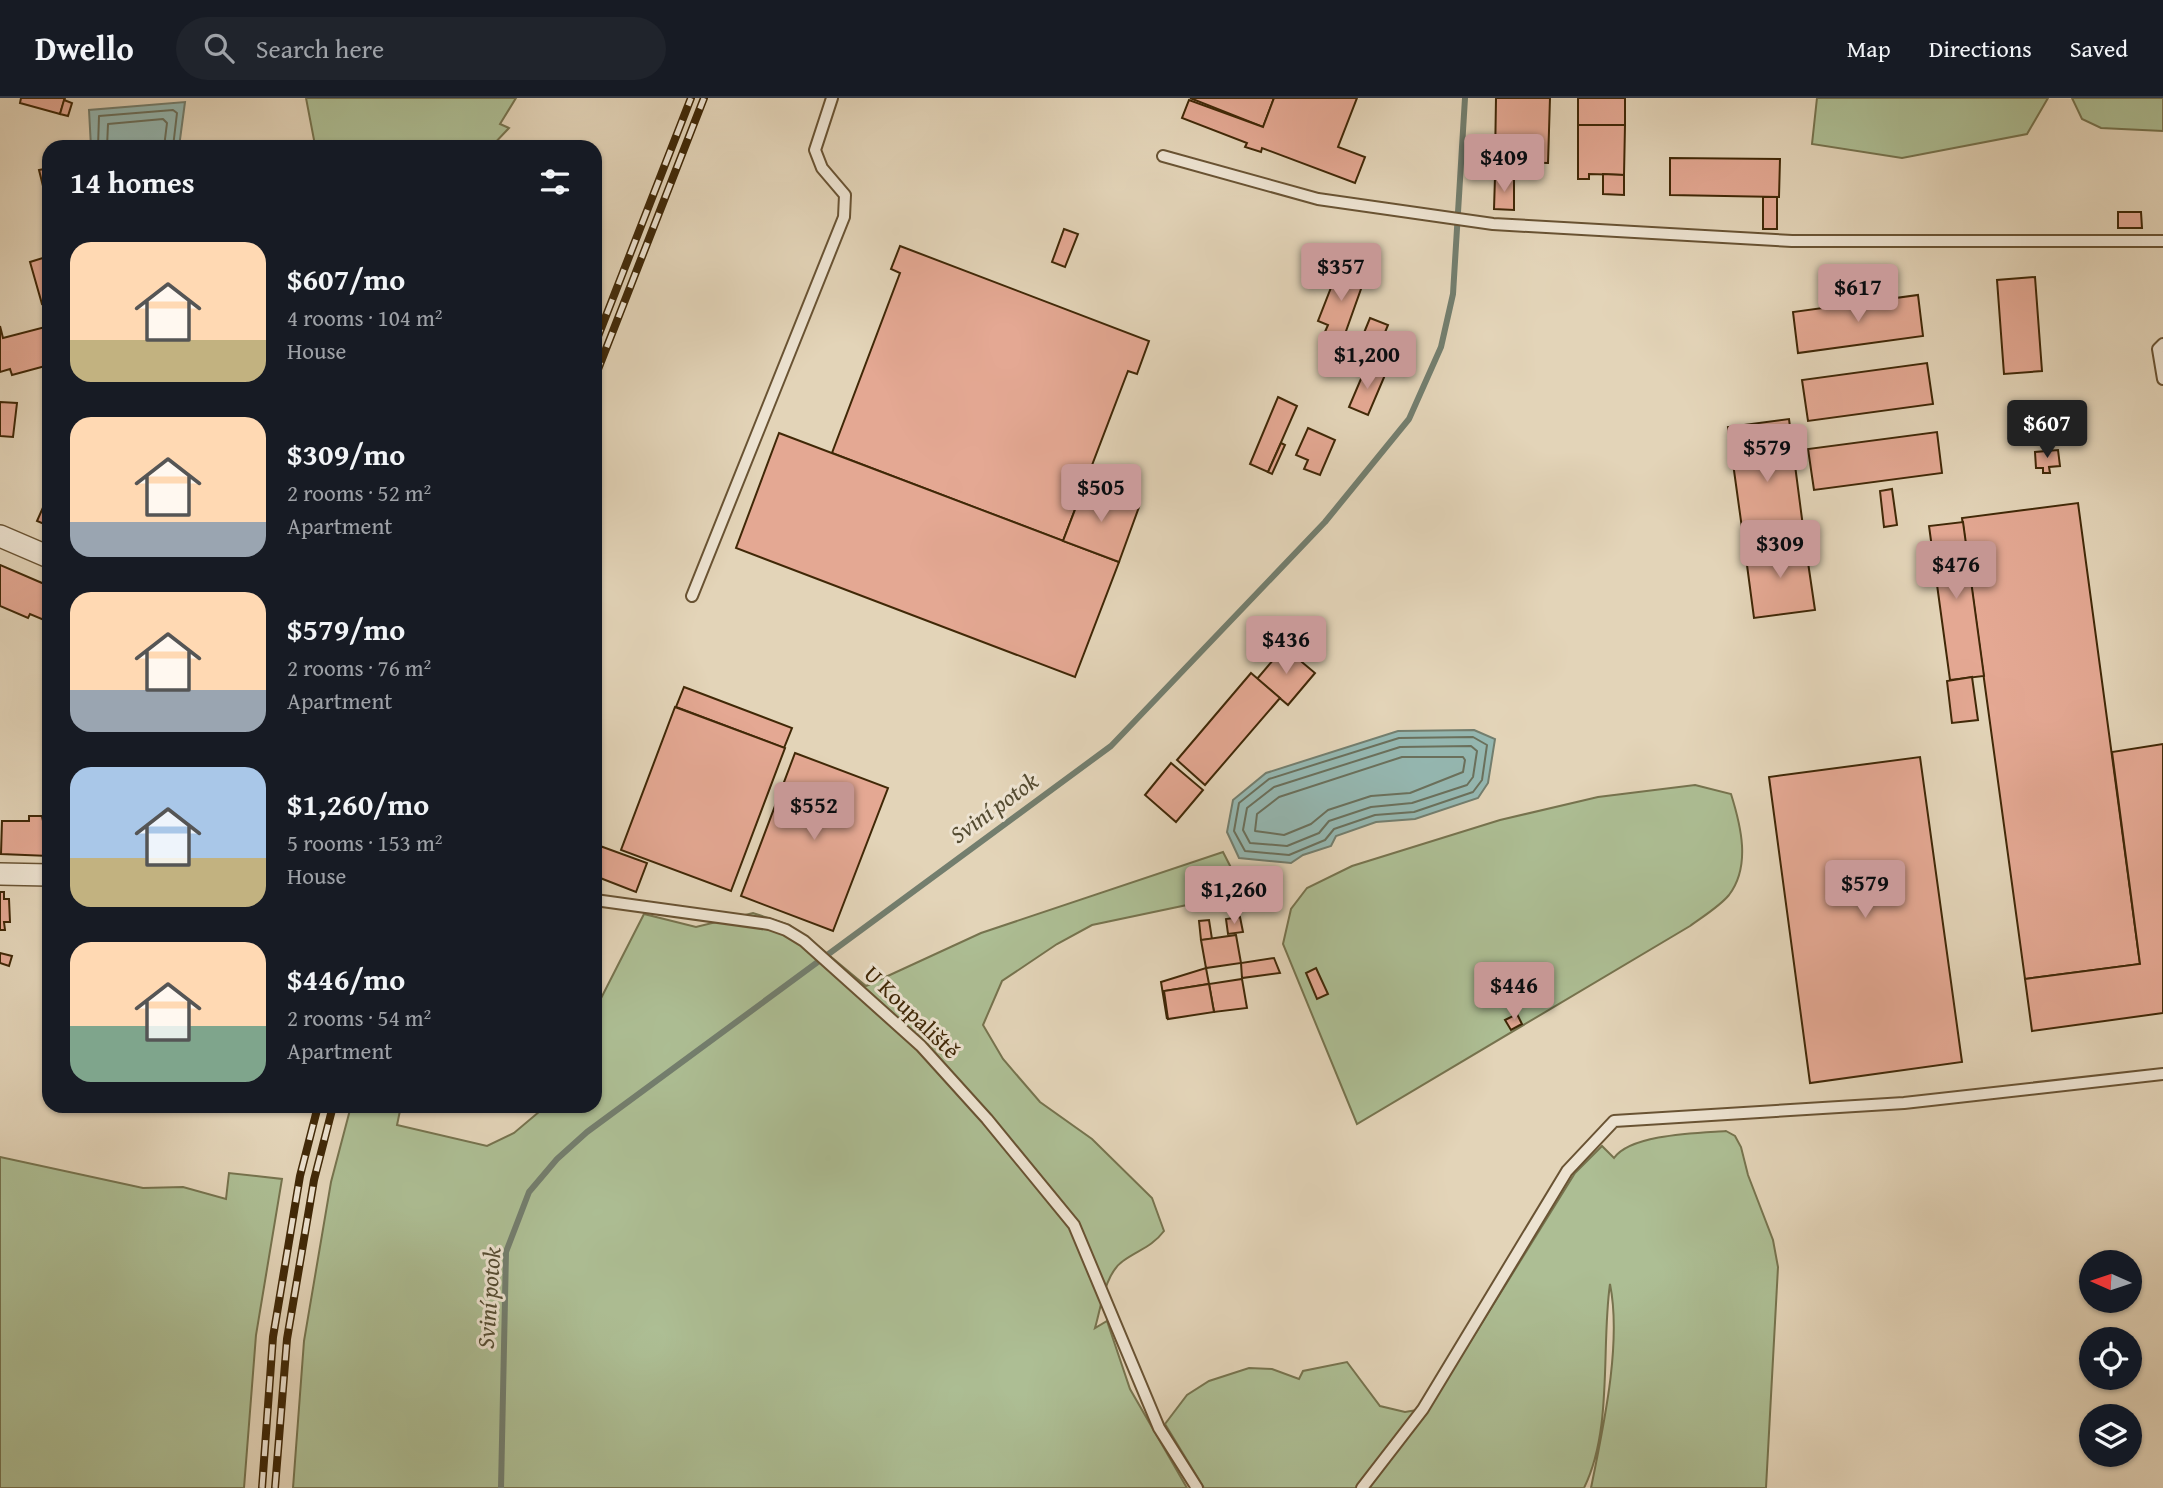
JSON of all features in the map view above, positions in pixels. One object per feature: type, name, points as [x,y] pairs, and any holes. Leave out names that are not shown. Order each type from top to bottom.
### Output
[{"type":"street","points":[[0,536],[42,554]]},
{"type":"street","points":[[0,874],[42,875]]},
{"type":"lane","points":[[692,596],[844,217],[845,195],[822,168],[815,150],[832,98]]},
{"type":"lane","points":[[1163,156],[1318,199],[1493,224],[1793,241],[2163,242]]},
{"type":"lane","points":[[2163,344],[2158,349],[2163,379]]},
{"type":"lane","name":"U Koupaliště","points":[[602,901],[769,924],[804,941],[921,1046],[987,1119],[1074,1225],[1105,1293],[1159,1429],[1197,1488]]},
{"type":"lane","points":[[1362,1488],[1423,1409],[1567,1171],[1614,1121],[1904,1103],[2163,1074]]},
{"type":"green space","points":[[306,98],[516,98],[500,124],[509,128],[498,140],[314,140]]},
{"type":"green space","points":[[1817,98],[2048,98],[2027,134],[1902,158],[1812,144]]},
{"type":"green space","points":[[2072,98],[2163,98],[2163,131],[2101,128],[2082,119]]},
{"type":"green space","points":[[1695,785],[1731,794],[1735,806],[1741,832],[1742,859],[1736,884],[1729,895],[1690,926],[1357,1124],[1283,944],[1291,909],[1307,888],[1352,866],[1500,820],[1598,797]]},
{"type":"green space","points":[[1223,852],[1244,893],[1092,925],[1057,944],[1002,981],[983,1025],[1003,1059],[1040,1102],[1092,1139],[1152,1198],[1164,1231],[1150,1245],[1129,1257],[1112,1274],[1104,1292],[1095,1328],[1107,1321],[1130,1389],[1187,1488],[293,1488],[304,1341],[331,1182],[349,1113],[400,1113],[397,1125],[487,1146],[514,1133],[538,1113],[602,1113],[602,996],[644,914],[696,927],[753,913],[789,925],[866,986],[981,933]]},
{"type":"green space","points":[[1726,1131],[1735,1136],[1741,1147],[1748,1175],[1773,1240],[1778,1267],[1766,1488],[1591,1488],[1610,1386],[1614,1333],[1610,1284],[1603,1414],[1593,1465],[1584,1488],[1204,1488],[1165,1424],[1187,1395],[1209,1381],[1249,1368],[1272,1369],[1299,1379],[1303,1371],[1347,1362],[1380,1406],[1405,1412],[1429,1408],[1575,1173],[1602,1146],[1614,1158],[1623,1150],[1650,1139]]},
{"type":"green space","points":[[0,1157],[143,1188],[183,1187],[226,1199],[229,1173],[282,1179],[256,1335],[244,1488],[0,1488]]},
{"type":"water","points":[[185,102],[180,140],[91,140],[89,110]]},
{"type":"water","points":[[1474,730],[1495,739],[1488,783],[1478,798],[1415,819],[1376,822],[1336,836],[1331,846],[1303,855],[1291,863],[1239,858],[1227,832],[1233,800],[1266,773],[1398,731]]},
{"type":"building","points":[[21,98],[65,98],[60,114],[20,103]]},
{"type":"building","points":[[1190,98],[1274,98],[1263,127]]},
{"type":"building","points":[[1274,98],[1357,98],[1338,147],[1365,157],[1355,183],[1262,148],[1261,152],[1245,147],[1247,143],[1182,118],[1189,100],[1263,127]]},
{"type":"building","points":[[1496,98],[1550,98],[1548,163],[1495,162]]},
{"type":"building","points":[[1578,98],[1625,98],[1625,125],[1578,125]]},
{"type":"building","points":[[64,100],[72,103],[68,116],[60,114]]},
{"type":"building","points":[[1578,125],[1625,125],[1624,175],[1589,174],[1589,179],[1578,179]]},
{"type":"building","points":[[1670,158],[1780,159],[1779,197],[1670,195]]},
{"type":"building","points":[[1495,162],[1515,163],[1514,178],[1495,177]]},
{"type":"building","points":[[1603,174],[1624,175],[1624,195],[1603,194]]},
{"type":"building","points":[[1495,177],[1514,178],[1514,210],[1494,209]]},
{"type":"building","points":[[1763,197],[1777,197],[1777,229],[1763,229]]},
{"type":"building","points":[[2118,212],[2141,212],[2142,228],[2118,228]]},
{"type":"building","points":[[1064,229],[1078,234],[1065,267],[1052,262]]},
{"type":"building","points":[[900,246],[1149,341],[1137,374],[1128,371],[1063,541],[832,453],[900,273],[891,269]]},
{"type":"building","points":[[42,258],[42,304],[30,262]]},
{"type":"building","points":[[1341,262],[1367,272],[1340,348],[1321,341],[1328,325],[1318,321]]},
{"type":"building","points":[[2035,277],[2042,371],[2004,374],[1997,280]]},
{"type":"building","points":[[1918,295],[1923,336],[1798,353],[1793,312]]},
{"type":"building","points":[[1370,318],[1388,325],[1377,352],[1359,345]]},
{"type":"building","points":[[0,326],[3,338],[42,328],[42,367],[12,375],[10,369],[0,372]]},
{"type":"building","points":[[1927,363],[1933,404],[1808,421],[1802,380]]},
{"type":"building","points":[[1366,367],[1385,375],[1368,415],[1349,407]]},
{"type":"building","points":[[1278,397],[1297,406],[1268,472],[1250,464]]},
{"type":"building","points":[[0,402],[17,403],[13,437],[0,436]]},
{"type":"building","points":[[1789,419],[1805,542],[1745,550],[1728,427]]},
{"type":"building","points":[[1308,428],[1335,440],[1320,475],[1304,469],[1308,460],[1296,455]]},
{"type":"building","points":[[1937,432],[1942,473],[1814,490],[1808,449]]},
{"type":"building","points":[[779,433],[1119,562],[1075,677],[736,548]]},
{"type":"building","points":[[1281,443],[1285,445],[1272,474],[1268,472]]},
{"type":"building","points":[[2058,450],[2060,466],[2049,467],[2050,473],[2043,473],[2043,468],[2036,468],[2035,452]]},
{"type":"building","points":[[1084,486],[1139,507],[1119,562],[1063,541]]},
{"type":"building","points":[[1892,489],[1897,525],[1884,527],[1880,491]]},
{"type":"building","points":[[2078,503],[2140,964],[2025,979],[1962,518]]},
{"type":"building","points":[[42,510],[42,523],[37,521]]},
{"type":"building","points":[[1963,522],[1984,676],[1950,680],[1929,526]]},
{"type":"building","points":[[1805,542],[1815,610],[1754,618],[1745,550]]},
{"type":"building","points":[[0,565],[42,583],[42,619],[30,614],[28,618],[0,606]]},
{"type":"building","points":[[1284,647],[1315,673],[1288,705],[1257,679]]},
{"type":"building","points":[[1251,673],[1280,698],[1205,785],[1177,760]]},
{"type":"building","points":[[1972,677],[1978,720],[1952,723],[1947,681]]},
{"type":"building","points":[[684,687],[792,728],[784,748],[676,707]]},
{"type":"building","points":[[675,707],[785,748],[731,891],[621,850]]},
{"type":"building","points":[[2163,744],[2163,1013],[2032,1031],[2025,979],[2140,964],[2112,752]]},
{"type":"building","points":[[795,753],[888,788],[833,931],[741,896]]},
{"type":"building","points":[[1920,757],[1962,1062],[1810,1083],[1769,777]]},
{"type":"building","points":[[1171,763],[1203,790],[1176,822],[1145,795]]},
{"type":"building","points":[[29,816],[42,816],[42,856],[1,854],[2,821],[29,821]]},
{"type":"building","points":[[602,847],[647,863],[636,892],[602,879]]},
{"type":"building","points":[[0,892],[4,892],[4,899],[9,899],[10,922],[4,922],[5,930],[0,930]]},
{"type":"building","points":[[1240,917],[1243,932],[1228,934],[1226,919]]},
{"type":"building","points":[[1209,920],[1212,939],[1201,940],[1199,921]]},
{"type":"building","points":[[1236,935],[1241,963],[1206,968],[1201,940]]},
{"type":"building","points":[[0,953],[12,956],[9,966],[0,963]]},
{"type":"building","points":[[1274,958],[1280,973],[1242,978],[1241,963]]},
{"type":"building","points":[[1206,968],[1209,984],[1164,991],[1167,1019],[1161,982]]},
{"type":"building","points":[[1316,968],[1328,994],[1317,999],[1306,973]]},
{"type":"building","points":[[1242,979],[1247,1008],[1214,1012],[1209,984]]},
{"type":"building","points":[[1209,984],[1214,1012],[1168,1019],[1164,991]]},
{"type":"building","points":[[1517,1014],[1522,1024],[1511,1030],[1505,1020]]},
{"type":"waterway","name":"Sviní potok","points":[[501,1488],[506,1252],[529,1192],[557,1159],[587,1132],[1111,746],[1325,522],[1409,419],[1441,347],[1453,294],[1465,98]]},
{"type":"railway","points":[[602,326],[691,98]]},
{"type":"railway","points":[[602,359],[704,98]]},
{"type":"railway","points":[[262,1488],[273,1337],[300,1176],[316,1113]]},
{"type":"railway","points":[[275,1488],[287,1339],[314,1180],[331,1113]]}]
